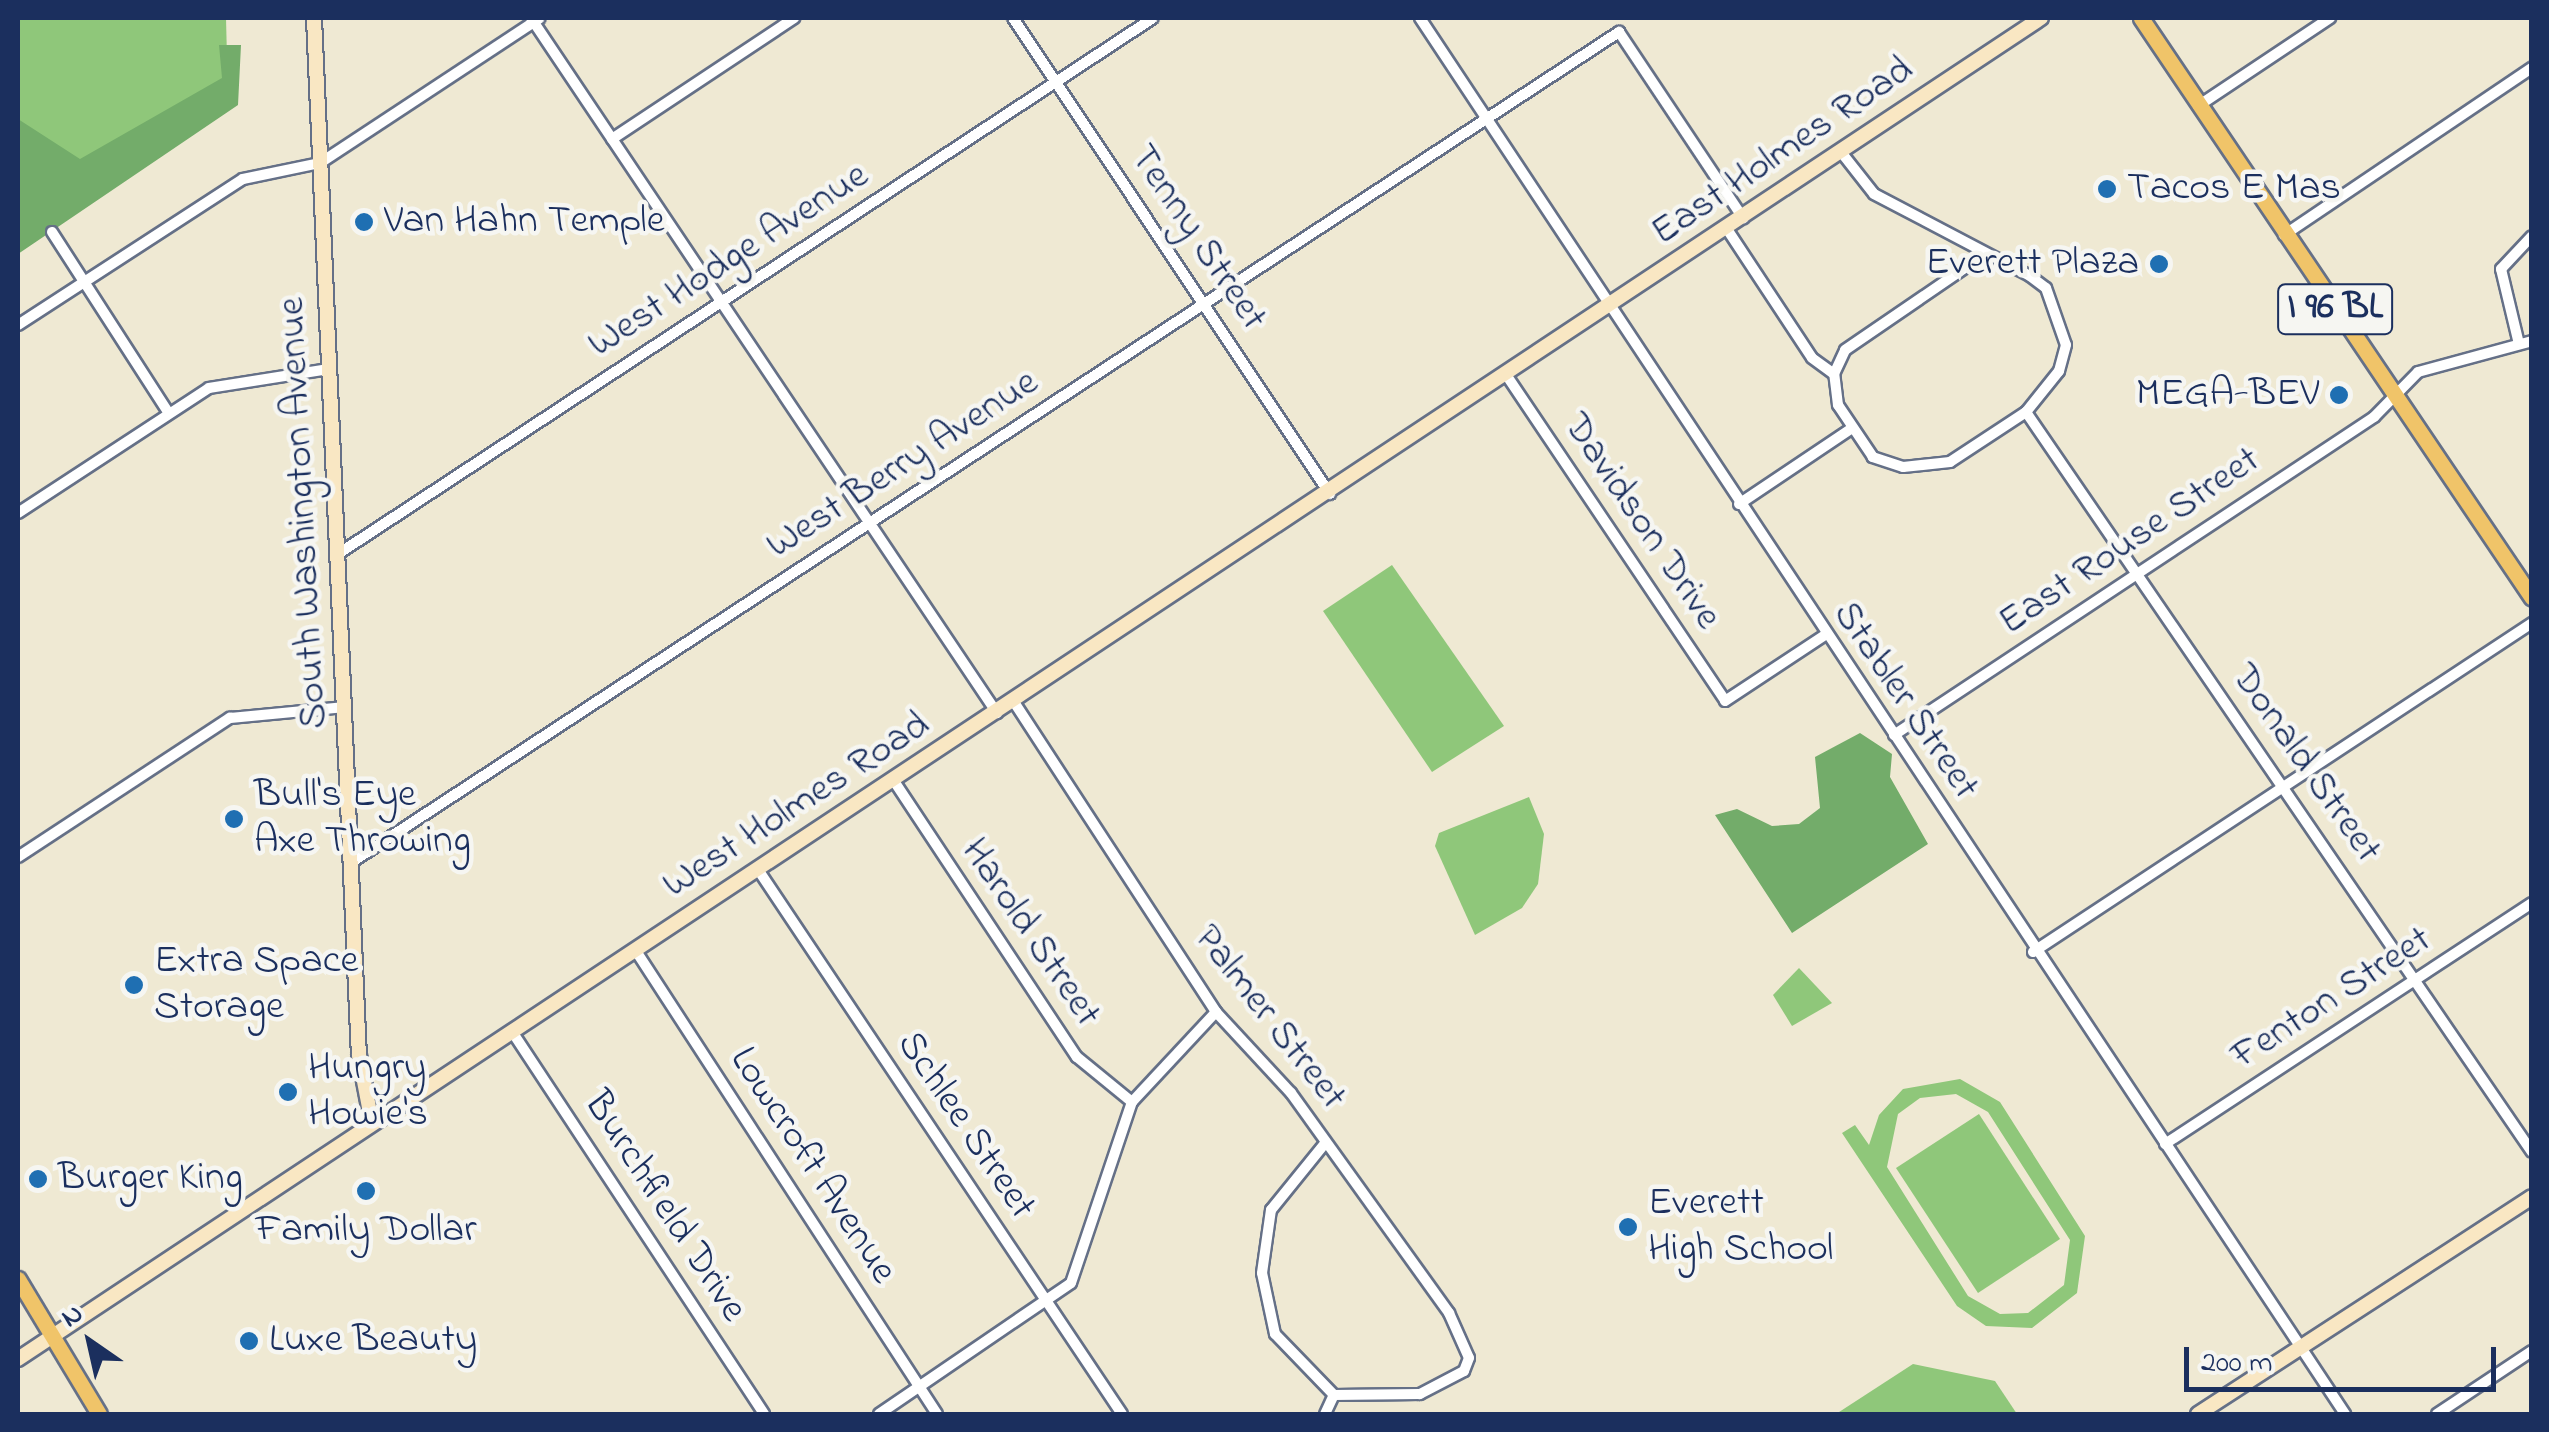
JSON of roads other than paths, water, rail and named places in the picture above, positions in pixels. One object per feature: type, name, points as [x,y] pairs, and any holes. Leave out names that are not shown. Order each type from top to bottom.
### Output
[{"type":"main road","name":"I 96 BL","points":[[2141,18],[2283,235],[2532,598]]},
{"type":"main road","points":[[18,1280],[99,1414]]},
{"type":"street","name":"South Washington Avenue","points":[[314,18],[360,1055],[372,1123]]},
{"type":"street","points":[[612,139],[794,18]]},
{"type":"street","name":"Tenny Street","points":[[1013,18],[1330,494]]},
{"type":"street","name":"West Hodge Avenue","points":[[338,554],[1153,18]]},
{"type":"street","name":"Stabler Street","points":[[1420,18],[2034,952],[2345,1414]]},
{"type":"street","name":"East Holmes Road","points":[[1612,306],[2041,18]]},
{"type":"street","points":[[2198,106],[2330,18]]},
{"type":"street","points":[[18,325],[243,179],[320,163],[535,19],[997,713]]},
{"type":"street","name":"West Berry Avenue","points":[[352,862],[1619,32],[1744,218]]},
{"type":"street","points":[[2283,235],[2532,68]]},
{"type":"street","points":[[1727,229],[1812,358],[1834,374],[1849,430],[1873,456],[1930,468],[2026,412],[2060,371],[2057,302],[2030,276],[1874,194],[1842,152]]},
{"type":"street","points":[[52,232],[168,412]]},
{"type":"street","points":[[2518,344],[2501,270],[2532,236]]},
{"type":"street","points":[[1834,374],[1859,334],[1985,254]]},
{"type":"street","name":"West Holmes Road","points":[[18,1359],[1612,306]]},
{"type":"street","name":"East Rouse Street","points":[[1894,736],[2374,416],[2418,372],[2532,340]]},
{"type":"street","points":[[18,512],[168,412],[247,376],[330,370]]},
{"type":"street","name":"Davidson Drive","points":[[1507,376],[1724,701],[1826,635]]},
{"type":"street","name":"Donald Street","points":[[2026,412],[2532,1152]]},
{"type":"street","points":[[1739,504],[1849,430]]},
{"type":"street","points":[[2034,952],[2532,622]]},
{"type":"street","name":"Palmer Street","points":[[1014,702],[1216,1012],[1326,1142],[1449,1313],[1469,1358],[1464,1371],[1420,1394],[1334,1395]]},
{"type":"street","points":[[18,857],[230,718],[345,706]]},
{"type":"street","name":"Harold Street","points":[[894,781],[1076,1057],[1132,1102]]},
{"type":"street","name":"Schlee Street","points":[[759,870],[1122,1414]]},
{"type":"street","name":"Fenton Street","points":[[2165,1144],[2532,904]]},
{"type":"street","name":"Lowcroft Avenue","points":[[636,951],[937,1414]]},
{"type":"street","points":[[879,1414],[1071,1284],[1132,1102],[1216,1012]]},
{"type":"street","name":"Burchfield Drive","points":[[513,1033],[764,1414]]},
{"type":"street","points":[[1324,1414],[1334,1395],[1275,1334],[1262,1274],[1271,1210],[1326,1142]]},
{"type":"street","points":[[2198,1414],[2532,1197]]},
{"type":"street","points":[[2437,1414],[2532,1351]]},
{"type":"place","name":"Tacos E Mas","points":[[2107,189]]},
{"type":"place","name":"Van Hahn Temple","points":[[364,222]]},
{"type":"place","name":"Everett Plaza","points":[[2159,264]]},
{"type":"place","name":"MEGA-BEV","points":[[2339,395]]},
{"type":"place","name":"Bull's Eye Axe Throwing","points":[[234,819]]},
{"type":"place","name":"Extra Space Storage","points":[[134,985]]},
{"type":"place","name":"Hungry Howie's","points":[[288,1092]]},
{"type":"place","name":"Burger King","points":[[38,1179]]},
{"type":"place","name":"Family Dollar","points":[[366,1191]]},
{"type":"place","name":"Everett High School","points":[[1628,1227]]},
{"type":"place","name":"Luxe Beauty","points":[[249,1341]]}]
